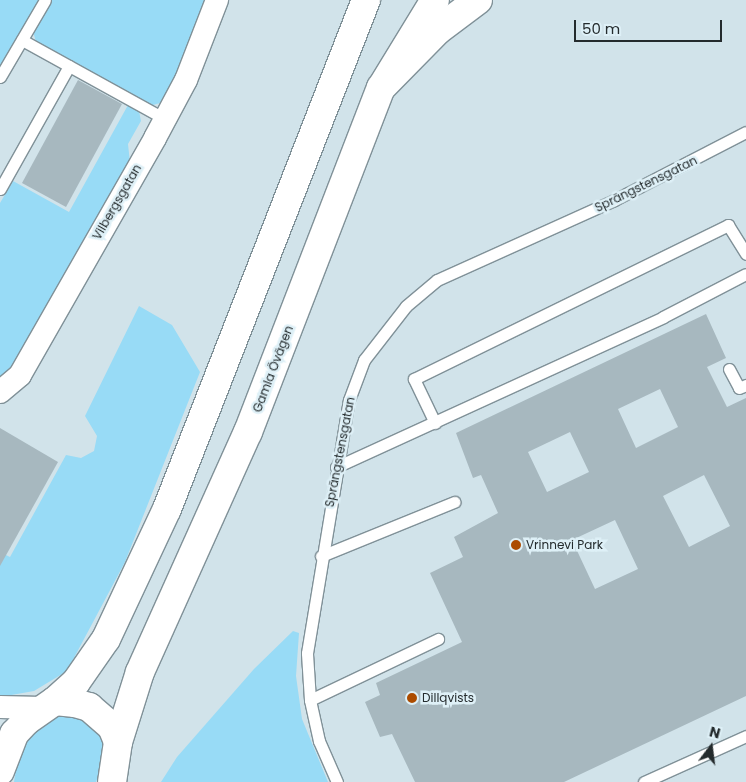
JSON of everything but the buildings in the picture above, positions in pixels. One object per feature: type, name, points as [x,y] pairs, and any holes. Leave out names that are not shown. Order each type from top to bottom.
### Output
[{"type":"main road","points":[[0,771],[14,734],[76,682],[106,639],[168,509],[366,0]]},
{"type":"main road","name":"Gamla Övägen","points":[[119,767],[140,672],[248,432],[381,88],[435,0]]},
{"type":"main road","points":[[381,88],[438,30],[478,0]]},
{"type":"main road","points":[[49,705],[89,707],[105,718],[119,767]]},
{"type":"street","name":"Vilbergsgatan","points":[[0,392],[20,375],[165,119],[186,80],[217,0]]},
{"type":"street","points":[[0,707],[49,705]]},
{"type":"lane","points":[[0,77],[45,0]]},
{"type":"lane","points":[[22,40],[165,119]]},
{"type":"lane","points":[[0,189],[69,66]]},
{"type":"lane","name":"Sprängstensgatan","points":[[337,782],[319,740],[310,700],[307,653],[321,556],[349,400],[364,360],[406,306],[437,280],[614,200],[746,132]]},
{"type":"lane","points":[[435,422],[414,379],[728,225],[746,254]]},
{"type":"lane","points":[[336,467],[663,318],[746,274]]},
{"type":"lane","points":[[728,368],[738,388],[746,385]]},
{"type":"lane","points":[[321,556],[454,502]]},
{"type":"lane","points":[[310,700],[438,639]]},
{"type":"lane","points":[[644,782],[746,736]]},
{"type":"shaded area","points":[[0,0],[39,0],[0,70]]},
{"type":"shaded area","points":[[50,0],[209,0],[164,102],[149,106],[36,42],[33,31]]},
{"type":"shaded area","points":[[128,105],[139,111],[141,121],[128,144],[130,163],[10,377],[0,382],[0,203],[13,181],[69,212]]},
{"type":"shaded area","points":[[139,306],[172,325],[200,372],[125,562],[67,671],[34,691],[0,697],[0,552],[10,557],[66,455],[81,458],[94,451],[97,436],[85,416]]},
{"type":"shaded area","points":[[293,631],[299,633],[296,676],[302,719],[328,782],[161,782],[177,757],[254,669]]},
{"type":"shaded area","points":[[59,710],[82,713],[104,732],[106,756],[96,782],[14,782],[18,756],[29,735]]},
{"type":"place","name":"Vrinnevi Park","points":[[516,545]]},
{"type":"place","name":"Dillqvists","points":[[412,698]]}]
